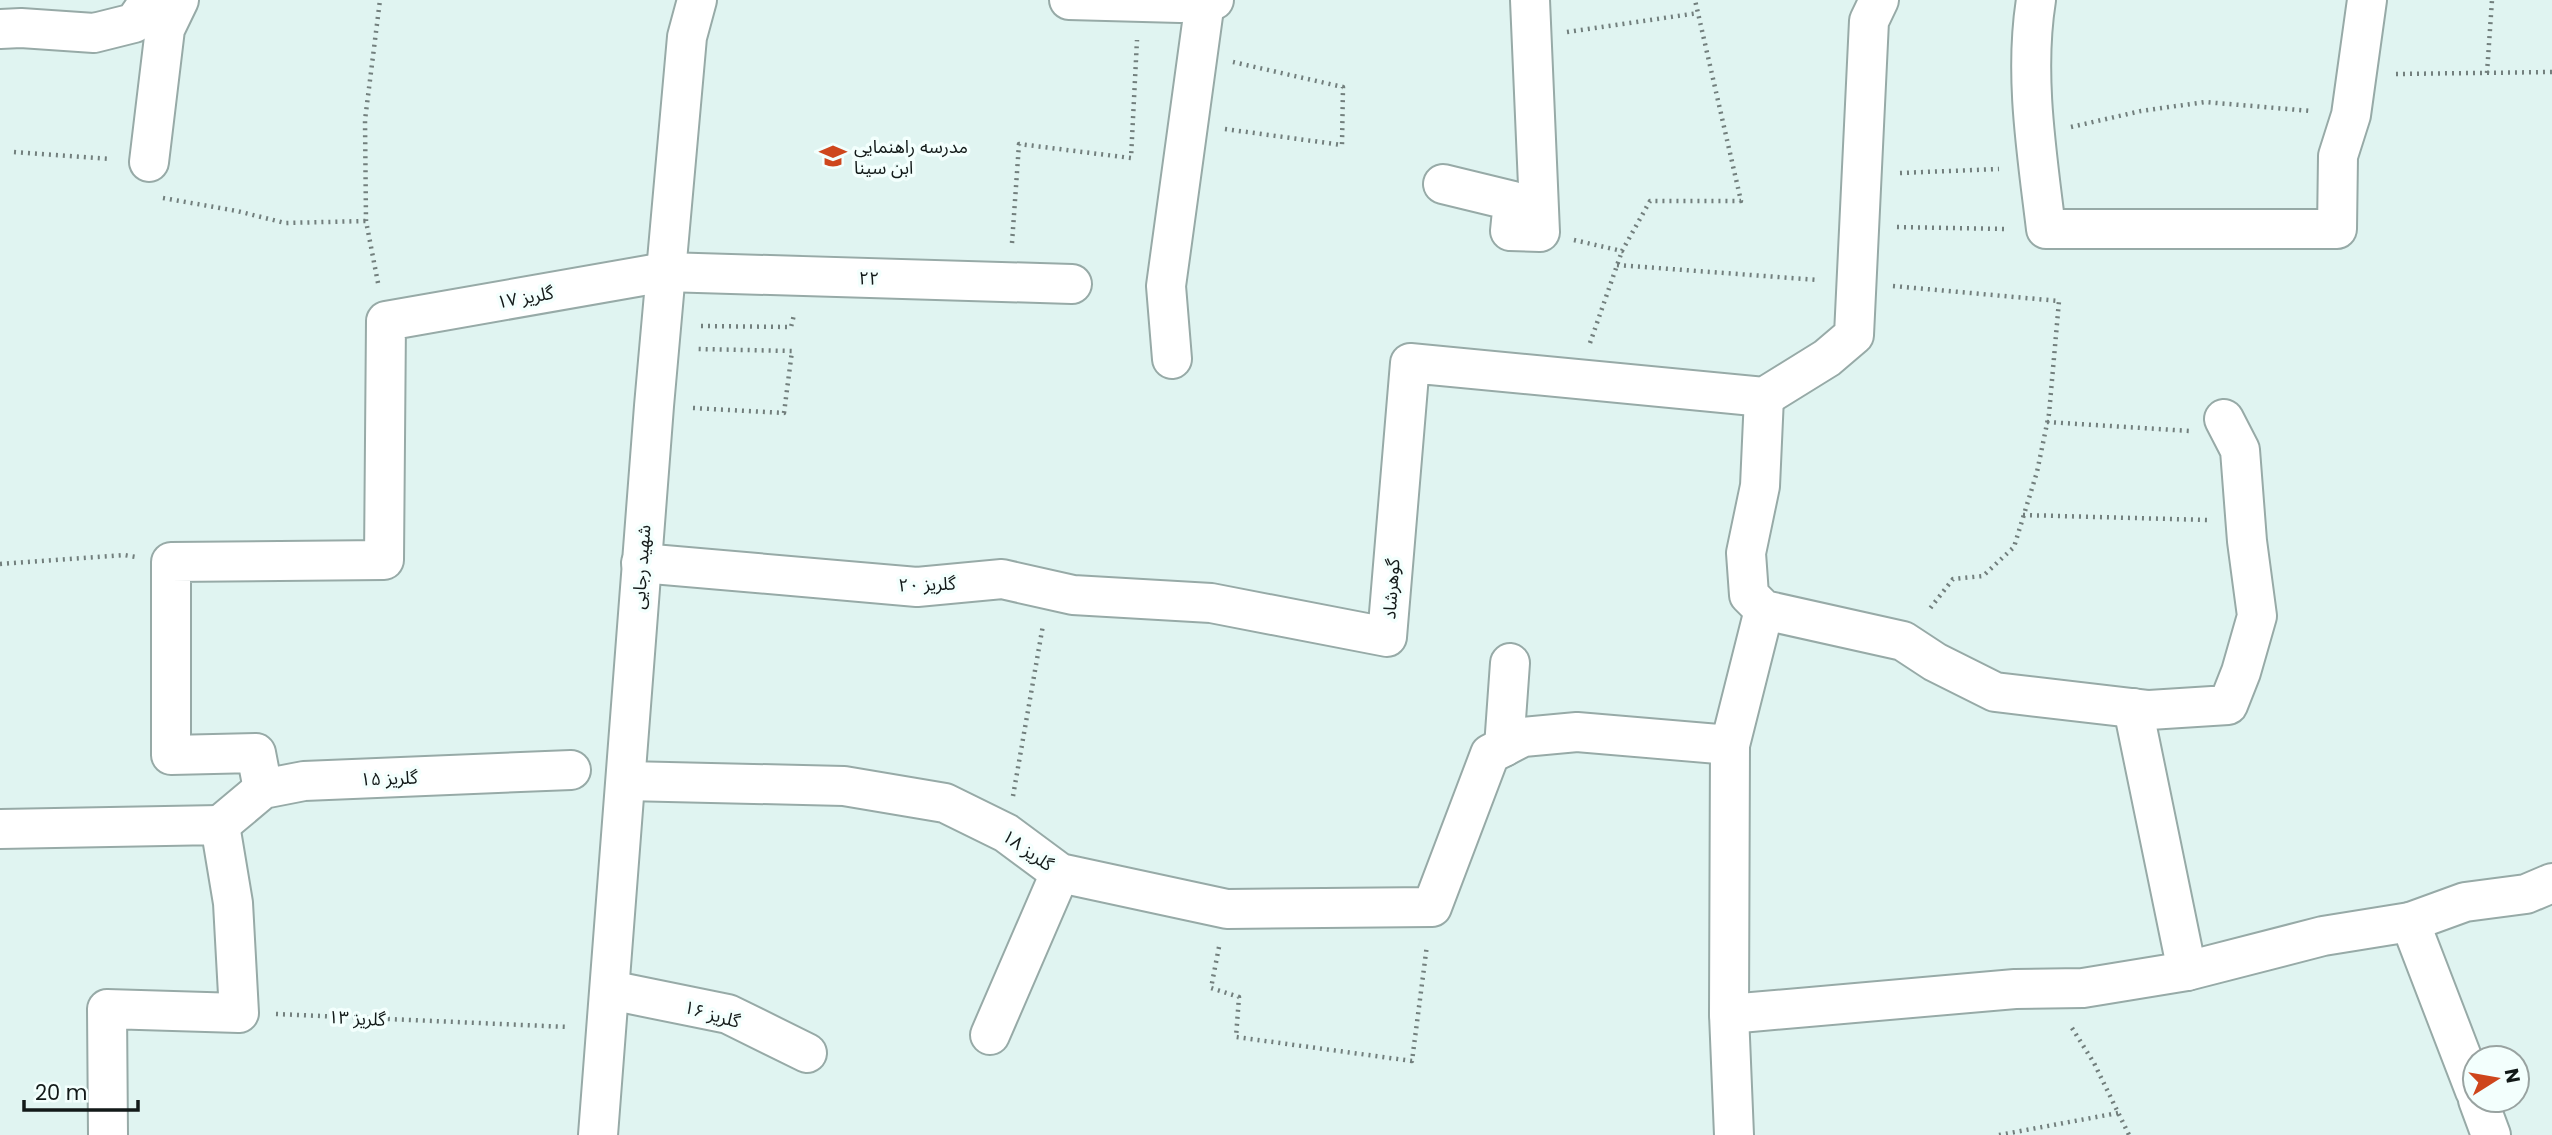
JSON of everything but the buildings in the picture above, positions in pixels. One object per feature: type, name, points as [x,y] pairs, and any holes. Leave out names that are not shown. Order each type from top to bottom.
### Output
[{"type":"street","points":[[0,29],[94,33],[134,23],[150,0]]},
{"type":"street","points":[[149,162],[165,29],[179,0]]},
{"type":"street","name":"شهید رجایی","points":[[598,1135],[665,272],[687,37],[697,0]]},
{"type":"street","points":[[1069,0],[1180,3],[1214,0]]},
{"type":"street","points":[[1578,379],[1764,397],[1827,358],[1854,335],[1869,21],[1879,0]]},
{"type":"street","points":[[2036,0],[2030,36],[2037,151],[2046,229],[2337,229],[2337,156],[2351,115],[2367,0]]},
{"type":"street","points":[[1172,359],[1166,286],[1205,1]]},
{"type":"street","points":[[1443,184],[1513,201],[1510,232],[1539,232],[1531,18]]},
{"type":"street","name":"۲۲","points":[[665,272],[1072,284]]},
{"type":"street","name":"گلریز ۱۷","points":[[386,321],[665,272]]},
{"type":"street","points":[[263,789],[256,753],[170,755],[171,562],[384,560],[386,321]]},
{"type":"street","name":"گوهرشاد","points":[[1210,603],[1387,637],[1410,363],[1578,379]]},
{"type":"street","points":[[1764,397],[1760,486],[1746,553],[1749,595],[1764,610],[1903,642],[1995,692],[2149,710],[2228,705],[2241,672],[2257,616],[2240,450],[2228,426]]},
{"type":"street","name":"گلریز ۲۰","points":[[641,563],[917,587],[1002,579],[1073,595],[1210,603]]},
{"type":"street","points":[[1734,1135],[1729,1014],[1730,745],[1764,610]]},
{"type":"street","points":[[1504,747],[1510,663]]},
{"type":"street","points":[[2133,708],[2187,971]]},
{"type":"street","points":[[1432,906],[1490,754],[1523,737],[1577,732],[1730,745]]},
{"type":"street","name":"گلریز ۱۵","points":[[220,825],[263,789],[304,781],[571,770]]},
{"type":"street","name":"گلریز ۱۸","points":[[626,781],[844,786],[946,803],[1006,833],[1060,873],[1227,909],[1432,906]]},
{"type":"street","points":[[0,829],[220,825],[233,903],[239,1013],[107,1009],[107,1135]]},
{"type":"street","points":[[990,1035],[1060,873]]},
{"type":"street","points":[[1729,1014],[2015,989],[2082,988],[2187,971],[2323,936],[2410,922],[2465,902],[2526,894],[2552,883]]},
{"type":"street","points":[[2410,922],[2461,1055]]},
{"type":"street","name":"گلریز ۱۶","points":[[610,990],[728,1014],[807,1053]]},
{"type":"street","points":[[2483,1114],[2491,1135]]},
{"type":"path","points":[[380,0],[365,120],[366,221],[386,321]]},
{"type":"path","points":[[1578,379],[1622,251],[1650,201],[1741,201],[1695,0]]},
{"type":"path","points":[[2487,73],[2492,0]]},
{"type":"path","points":[[1010,282],[1019,144],[1131,158],[1139,1]]},
{"type":"path","points":[[1531,18],[1698,13]]},
{"type":"path","points":[[1188,124],[1342,145],[1343,87],[1198,55]]},
{"type":"path","points":[[2356,75],[2552,72]]},
{"type":"path","points":[[1861,175],[2037,151],[2141,111],[2204,102],[2351,115]]},
{"type":"path","points":[[14,152],[149,162],[151,194],[285,223],[366,221]]},
{"type":"path","points":[[1859,227],[2046,229]]},
{"type":"path","points":[[1539,232],[1622,251]]},
{"type":"path","points":[[1617,265],[2059,301],[2047,422],[2037,472],[2014,547],[1983,576],[1953,579],[1903,642]]},
{"type":"path","points":[[660,337],[791,327],[801,276]]},
{"type":"path","points":[[654,406],[784,412],[792,351],[660,337]]},
{"type":"path","points":[[2047,422],[2228,426]]},
{"type":"path","points":[[2024,515],[2246,521]]},
{"type":"path","points":[[0,564],[124,555],[171,562]]},
{"type":"path","points":[[1006,833],[1049,590]]},
{"type":"path","points":[[1227,909],[1211,988],[1239,997],[1236,1037],[1412,1061],[1432,906]]},
{"type":"path","points":[[2049,989],[2094,1063],[2129,1135]]},
{"type":"path","name":"گلریز ۱۳","points":[[239,1013],[607,1029]]},
{"type":"path","points":[[1999,1135],[2119,1114]]},
{"type":"place","name":"مدرسه راهنمایی ابن سینا","points":[[833,156]]}]
